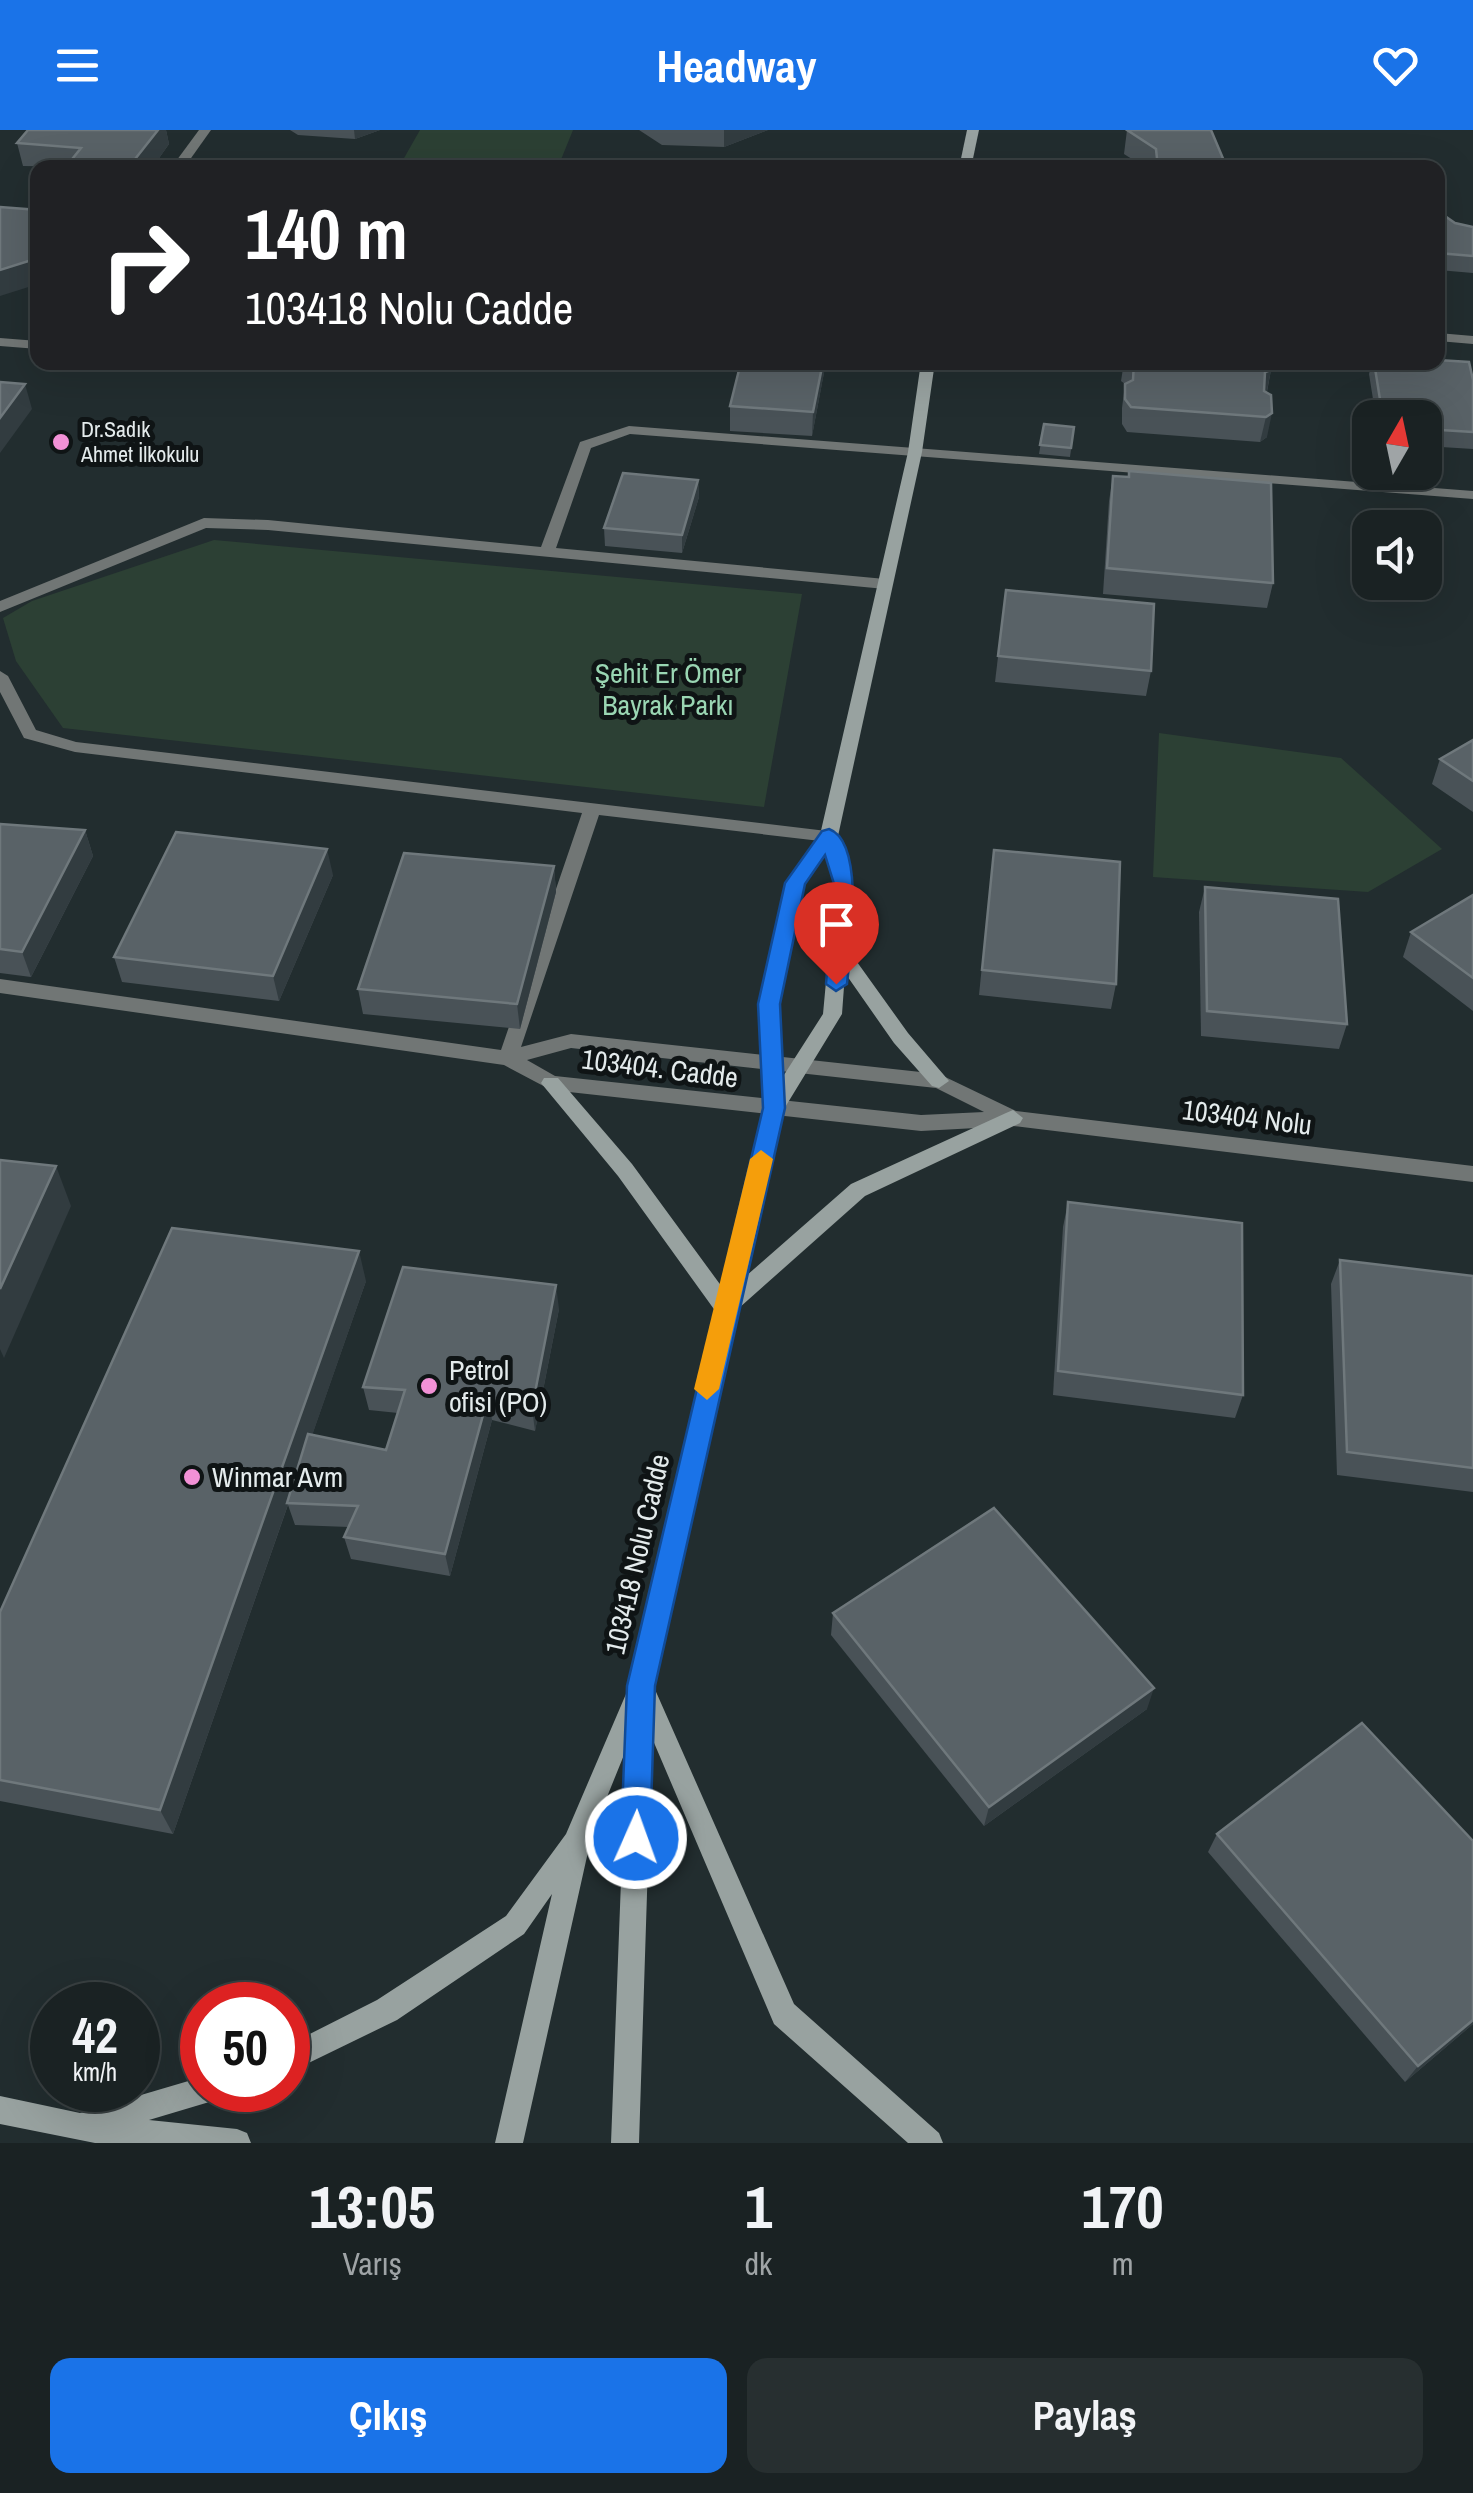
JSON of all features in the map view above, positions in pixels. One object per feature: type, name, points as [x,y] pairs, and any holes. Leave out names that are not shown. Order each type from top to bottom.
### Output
[{"type":"main road","points":[[967,160],[973,130]]},
{"type":"main road","points":[[829,836],[915,452],[927,370]]},
{"type":"main road","name":"103418 Nolu Cadde","points":[[774,1108],[832,1014],[841,953],[844,884],[829,836]]},
{"type":"main road","name":"103418 Nolu Cadde","points":[[625,2143],[641,1686],[725,1306],[774,1108],[769,1004],[795,883],[829,836]]},
{"type":"main road","points":[[841,953],[901,1038],[939,1081]]},
{"type":"main road","points":[[551,1083],[625,1170],[725,1306],[858,1190],[1013,1118]]},
{"type":"main road","points":[[508,2143],[579,1834],[641,1686]]},
{"type":"main road","points":[[641,1686],[784,2014],[930,2143]]},
{"type":"main road","points":[[310,2049],[386,2010],[515,1925],[579,1834]]},
{"type":"main road","points":[[75,2128],[180,2098]]},
{"type":"main road","points":[[0,2110],[75,2128],[236,2143]]},
{"type":"street","points":[[183,160],[206,130]]},
{"type":"street","points":[[1445,338],[1473,340]]},
{"type":"street","points":[[0,342],[30,344]]},
{"type":"street","points":[[548,552],[585,445],[629,430],[1473,495]]},
{"type":"street","points":[[0,606],[204,523],[268,525],[885,584]]},
{"type":"street","points":[[0,676],[30,734],[75,747],[829,836]]},
{"type":"street","points":[[508,1058],[592,809]]},
{"type":"street","name":"103404. Cadde","points":[[0,986],[508,1058],[551,1083],[921,1123],[1013,1118]]},
{"type":"street","name":"103404. Cadde","points":[[508,1058],[571,1041],[939,1081],[1013,1118]]},
{"type":"street","name":"103404 Nolu","points":[[1013,1118],[1473,1174]]},
{"type":"green space","points":[[420,130],[573,130],[561,160],[403,160]]},
{"type":"green space","name":"Şehit Er Ömer Bayrak Parkı","points":[[214,540],[802,594],[764,807],[63,728],[16,661],[3,618],[32,601]]},
{"type":"green space","points":[[1159,733],[1341,758],[1442,849],[1368,892],[1153,877]]},
{"type":"building","points":[[28,130],[158,130],[134,160],[71,160],[81,148],[17,143]]},
{"type":"building","points":[[1127,130],[1211,130],[1224,160],[1157,160],[1156,149]]},
{"type":"building","points":[[0,207],[30,209],[30,261],[0,270]]},
{"type":"building","points":[[1445,216],[1473,227],[1473,256],[1445,254]]},
{"type":"building","points":[[1445,360],[1469,362],[1473,432],[1442,430],[1442,400],[1380,400],[1375,370],[1445,370]]},
{"type":"building","points":[[739,370],[821,370],[813,412],[730,406]]},
{"type":"building","points":[[1134,370],[1271,370],[1265,372],[1264,391],[1271,395],[1272,413],[1266,417],[1131,407],[1125,399],[1125,384],[1133,380]]},
{"type":"building","points":[[0,382],[25,384],[0,418]]},
{"type":"building","points":[[1044,424],[1074,427],[1071,448],[1040,445]]},
{"type":"building","points":[[1129,471],[1271,483],[1273,583],[1107,568],[1113,476],[1129,477]]},
{"type":"building","points":[[623,473],[698,480],[682,535],[604,528]]},
{"type":"building","points":[[1006,590],[1154,604],[1151,671],[998,656]]},
{"type":"building","points":[[1473,740],[1473,781],[1440,759]]},
{"type":"building","points":[[0,824],[85,830],[22,952],[0,949]]},
{"type":"building","points":[[176,832],[327,849],[273,976],[114,957]]},
{"type":"building","points":[[994,850],[1120,862],[1116,984],[982,970]]},
{"type":"building","points":[[404,853],[554,866],[517,1004],[358,989]]},
{"type":"building","points":[[1205,887],[1338,899],[1347,1024],[1207,1011]]},
{"type":"building","points":[[1473,895],[1473,978],[1411,932]]},
{"type":"building","points":[[0,1160],[56,1166],[0,1289]]},
{"type":"building","points":[[1068,1202],[1242,1223],[1243,1395],[1058,1371]]},
{"type":"building","name":"Winmar Avm","points":[[172,1228],[359,1251],[160,1810],[0,1780],[0,1612]]},
{"type":"building","points":[[1340,1260],[1473,1276],[1473,1468],[1347,1452]]},
{"type":"building","points":[[403,1267],[556,1285],[532,1408],[488,1397],[445,1554],[344,1537],[358,1506],[287,1503],[308,1434],[386,1450],[405,1390],[363,1387]]},
{"type":"building","points":[[994,1508],[1154,1688],[989,1807],[833,1613]]},
{"type":"building","points":[[1362,1723],[1473,1841],[1473,2020],[1418,2066],[1217,1834]]},
{"type":"slow traffic","points":[[707,1389],[761,1159]]},
{"type":"place","name":"Dr.Sadık Ahmet İlkokulu","points":[[61,442]]},
{"type":"place","name":"Petrol ofisi (PO)","points":[[429,1386]]},
{"type":"place","name":"Winmar Avm","points":[[192,1477]]},
{"type":"route","points":[[636,1838],[641,1686],[725,1306],[774,1108],[769,1004],[795,883],[829,836],[844,884],[836,984]]}]
